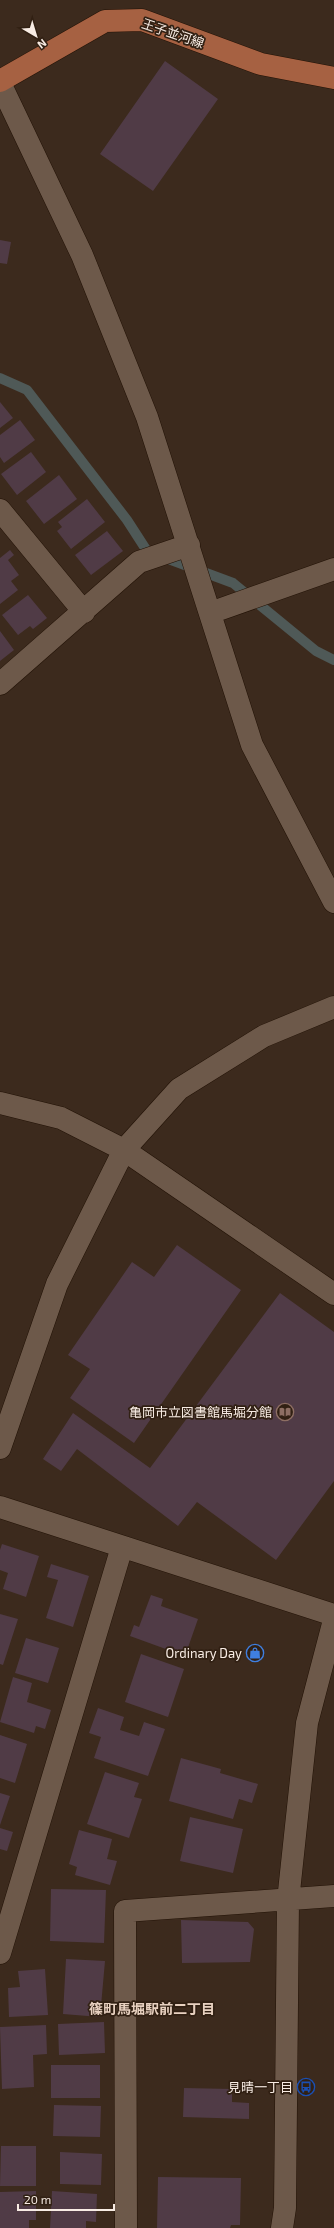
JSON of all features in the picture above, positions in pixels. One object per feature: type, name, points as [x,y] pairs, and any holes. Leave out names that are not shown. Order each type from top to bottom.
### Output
[{"type":"main road","name":"王子並河線","points":[[0,82],[105,21],[142,20],[261,64],[334,78]]},
{"type":"street","points":[[0,82],[85,263],[147,417],[252,745],[334,902]]},
{"type":"street","points":[[0,510],[84,612]]},
{"type":"street","points":[[0,684],[84,612],[139,562],[189,545]]},
{"type":"street","points":[[210,613],[334,569]]},
{"type":"street","points":[[0,1448],[57,1284],[124,1150],[179,1089],[264,1036],[334,1007]]},
{"type":"street","points":[[0,1103],[61,1118],[124,1150],[334,1294]]},
{"type":"street","points":[[0,1507],[334,1614]]},
{"type":"street","points":[[0,1952],[122,1547]]},
{"type":"street","points":[[282,2228],[285,2208],[288,1901],[307,1723],[334,1620]]},
{"type":"street","points":[[126,2228],[125,1911],[288,1901],[312,1897],[334,1896]]},
{"type":"building","points":[[165,61],[218,99],[153,191],[100,154]]},
{"type":"building","points":[[0,240],[11,242],[7,264],[0,263]]},
{"type":"building","points":[[0,402],[13,418],[0,428]]},
{"type":"building","points":[[20,420],[35,440],[4,463],[0,457],[0,435]]},
{"type":"building","points":[[31,452],[46,472],[17,495],[1,474]]},
{"type":"building","points":[[59,475],[77,499],[44,524],[26,501]]},
{"type":"building","points":[[87,499],[105,522],[71,549],[57,531],[62,527],[58,522]]},
{"type":"building","points":[[107,531],[123,551],[91,575],[75,555]]},
{"type":"building","points":[[10,550],[14,555],[8,560],[19,575],[11,581],[18,590],[0,604],[0,558]]},
{"type":"building","points":[[28,595],[47,618],[33,629],[30,626],[18,635],[2,615]]},
{"type":"building","points":[[0,631],[14,650],[0,661]]},
{"type":"building","points":[[177,1245],[241,1290],[134,1443],[70,1398],[90,1369],[68,1355],[132,1262],[154,1277]]},
{"type":"building","points":[[280,1293],[334,1332],[334,1481],[276,1560],[197,1502],[178,1526],[77,1449],[61,1471],[43,1459],[73,1413],[150,1468]]},
{"type":"building","points":[[2,1544],[39,1556],[26,1597],[3,1589],[8,1573],[0,1570],[0,1550]]},
{"type":"building","points":[[51,1564],[89,1576],[73,1627],[46,1618],[58,1580],[47,1577]]},
{"type":"building","points":[[151,1595],[163,1599],[161,1606],[198,1619],[185,1656],[130,1636],[134,1625],[139,1627]]},
{"type":"building","points":[[0,1614],[18,1619],[3,1665],[0,1664]]},
{"type":"building","points":[[26,1638],[59,1648],[48,1683],[15,1673]]},
{"type":"building","points":[[141,1654],[184,1669],[168,1717],[125,1702]]},
{"type":"building","points":[[13,1677],[32,1683],[27,1702],[51,1710],[45,1729],[36,1726],[34,1733],[0,1722]]},
{"type":"building","points":[[98,1708],[124,1717],[120,1730],[139,1736],[144,1722],[165,1729],[148,1776],[94,1758],[101,1737],[89,1733]]},
{"type":"building","points":[[0,1735],[27,1744],[15,1783],[0,1778]]},
{"type":"building","points":[[181,1758],[221,1769],[220,1773],[258,1784],[252,1803],[239,1799],[233,1819],[169,1801]]},
{"type":"building","points":[[105,1772],[139,1783],[134,1797],[142,1799],[129,1838],[87,1824]]},
{"type":"building","points":[[0,1793],[10,1796],[0,1825]]},
{"type":"building","points":[[190,1817],[243,1829],[233,1873],[180,1861]]},
{"type":"building","points":[[0,1828],[13,1832],[7,1851],[0,1849]]},
{"type":"building","points":[[79,1830],[112,1839],[107,1859],[117,1861],[110,1885],[75,1875],[77,1867],[69,1864]]},
{"type":"building","points":[[51,1889],[106,1890],[104,1943],[50,1941]]},
{"type":"building","points":[[181,1920],[248,1922],[254,1929],[250,1962],[182,1963]]},
{"type":"building","points":[[66,1959],[105,1961],[100,2017],[63,2014]]},
{"type":"building","points":[[45,1969],[48,2015],[9,2017],[8,1988],[20,1987],[18,1971]]},
{"type":"building","points":[[104,2022],[105,2053],[59,2055],[58,2024]]},
{"type":"building","points":[[46,2025],[47,2054],[33,2055],[34,2087],[2,2089],[0,2027]]},
{"type":"building","points":[[51,2065],[100,2065],[100,2098],[51,2098]]},
{"type":"building","points":[[184,2088],[232,2089],[232,2102],[249,2103],[249,2119],[183,2117]]},
{"type":"building","points":[[54,2105],[101,2106],[100,2137],[53,2136]]},
{"type":"building","points":[[1,2146],[36,2146],[36,2186],[0,2186]]},
{"type":"building","points":[[60,2152],[102,2154],[101,2185],[60,2184]]},
{"type":"building","points":[[158,2177],[241,2178],[240,2225],[231,2225],[230,2228],[157,2228]]},
{"type":"building","points":[[36,2191],[36,2220],[29,2220],[29,2228],[0,2228],[0,2192]]},
{"type":"building","points":[[52,2191],[97,2194],[96,2222],[86,2221],[86,2228],[50,2228]]},
{"type":"waterway","points":[[0,378],[27,390],[127,520],[147,551],[233,583],[316,651],[334,660]]},
{"type":"place","name":"亀岡市立図書館馬堀分館","points":[[285,1412]]},
{"type":"place","name":"Ordinary Day","points":[[255,1653]]},
{"type":"place","name":"見晴一丁目","points":[[306,2087]]},
{"type":"district","name":"篠町馬堀駅前二丁目","points":[[152,2008]]}]
